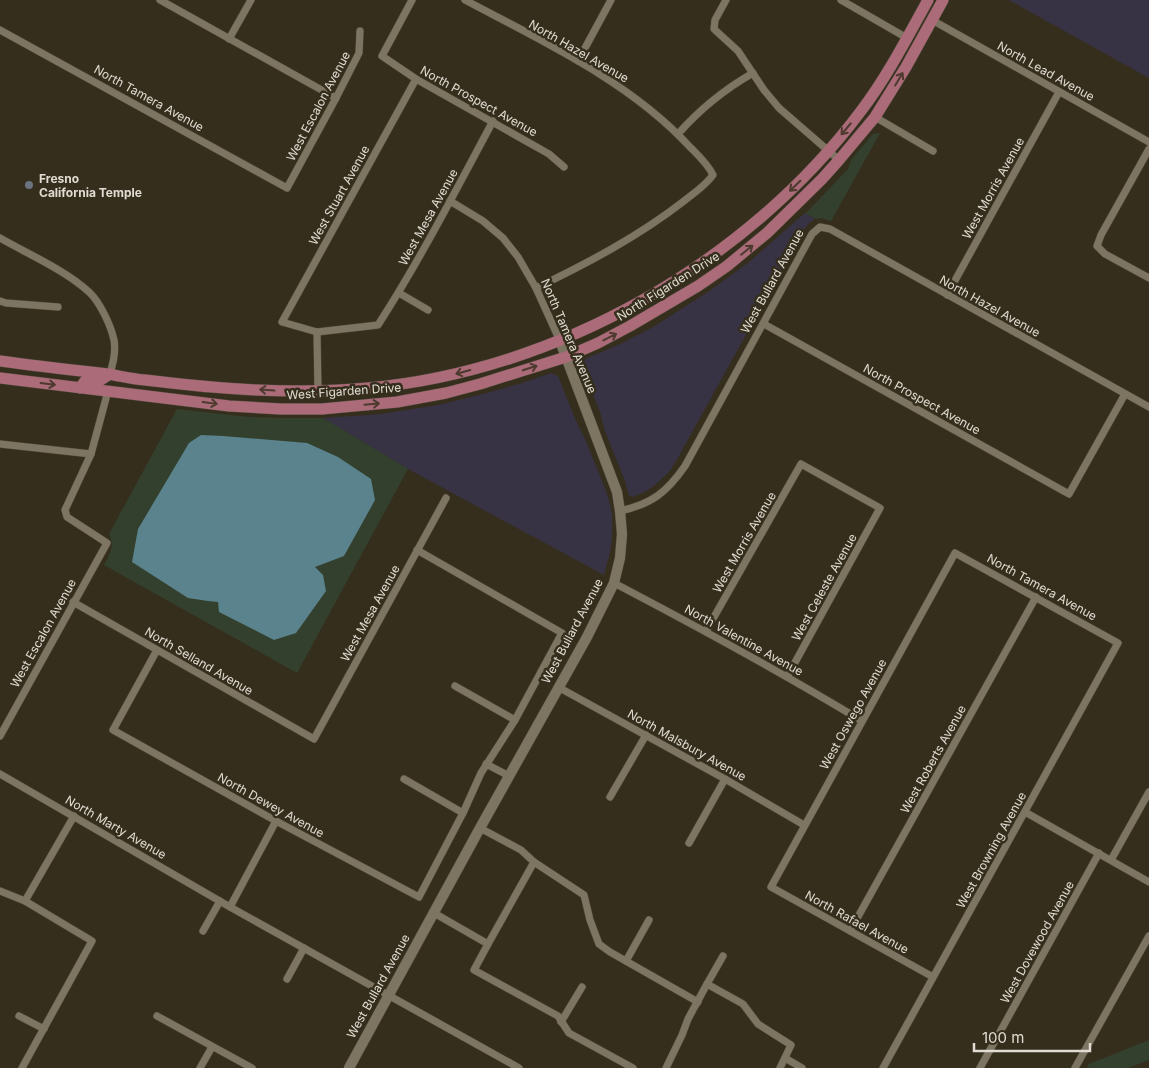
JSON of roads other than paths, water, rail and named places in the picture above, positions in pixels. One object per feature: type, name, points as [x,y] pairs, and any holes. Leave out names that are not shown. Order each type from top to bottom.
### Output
[{"type":"main road","points":[[828,150],[860,112],[881,82],[928,0]]},
{"type":"main road","points":[[839,160],[875,116],[906,67],[943,0]]},
{"type":"main road","points":[[875,116],[874,106],[882,91],[881,82]]},
{"type":"main road","name":"North Figarden Drive","points":[[560,341],[638,304],[737,238],[771,209],[828,150]]},
{"type":"main road","name":"North Figarden Drive","points":[[566,357],[630,326],[698,286],[727,266],[767,233],[839,160]]},
{"type":"main road","name":"West Figarden Drive","points":[[0,361],[110,374],[144,380],[275,391],[367,389],[408,384],[456,374],[519,356],[560,341]]},
{"type":"main road","name":"West Figarden Drive","points":[[0,378],[229,406],[322,409],[397,402],[446,393],[566,357]]},
{"type":"main road","points":[[80,388],[85,381],[99,381],[110,374]]},
{"type":"main road","points":[[108,391],[116,384],[144,380]]},
{"type":"street","points":[[160,0],[336,98]]},
{"type":"street","points":[[229,39],[251,0]]},
{"type":"street","name":"North Prospect Avenue","points":[[412,0],[382,56],[416,79],[549,154],[564,167]]},
{"type":"street","name":"North Hazel Avenue","points":[[465,0],[578,61],[632,96],[678,134],[710,168],[713,176],[671,212],[582,266],[536,288]]},
{"type":"street","points":[[578,61],[611,0]]},
{"type":"street","points":[[726,0],[715,20],[714,29],[738,51],[764,90],[779,108],[839,160]]},
{"type":"street","points":[[841,0],[907,38]]},
{"type":"street","name":"North Lead Avenue","points":[[932,20],[1149,142]]},
{"type":"street","name":"North Tamera Avenue","points":[[0,30],[287,188]]},
{"type":"street","name":"West Escalon Avenue","points":[[287,188],[360,53],[360,31]]},
{"type":"street","points":[[678,134],[711,101],[753,73]]},
{"type":"street","name":"West Stuart Avenue","points":[[317,332],[282,322],[416,79]]},
{"type":"street","name":"West Morris Avenue","points":[[947,295],[1059,92]]},
{"type":"street","points":[[875,116],[933,150]]},
{"type":"street","name":"West Mesa Avenue","points":[[317,332],[378,325],[399,293],[493,121]]},
{"type":"street","points":[[1149,148],[1101,235],[1097,246],[1105,254],[1149,278]]},
{"type":"street","name":"North Tamera Avenue","points":[[450,201],[483,222],[503,238],[518,257],[536,288],[560,341],[617,492],[620,511]]},
{"type":"street","name":"North Hazel Avenue","points":[[820,227],[830,228],[1149,407]]},
{"type":"street","name":"West Bullard Avenue","points":[[348,1068],[587,637],[614,583],[620,558],[622,534],[620,511],[647,503],[674,482],[685,466],[812,234],[820,227]]},
{"type":"street","points":[[0,238],[71,278],[91,294],[107,318],[114,340],[114,358],[110,374]]},
{"type":"street","points":[[399,293],[428,310]]},
{"type":"street","points":[[0,301],[58,307]]},
{"type":"street","name":"North Prospect Avenue","points":[[764,324],[1069,494],[1125,394]]},
{"type":"street","points":[[317,332],[318,390]]},
{"type":"street","points":[[0,444],[91,454],[108,391]]},
{"type":"street","name":"West Escalon Avenue","points":[[0,736],[107,543],[66,517],[65,510],[91,454]]},
{"type":"street","name":"West Morris Avenue","points":[[706,631],[801,464]]},
{"type":"street","name":"West Celeste Avenue","points":[[788,677],[880,508],[801,464]]},
{"type":"street","name":"West Mesa Avenue","points":[[314,739],[446,498]]},
{"type":"street","name":"West Bullard Avenue","points":[[417,550],[562,633],[515,720],[486,764],[419,897]]},
{"type":"street","name":"North Tamera Avenue","points":[[955,553],[1118,643]]},
{"type":"street","name":"West Oswego Avenue","points":[[771,886],[955,553]]},
{"type":"street","name":"North Valentine Avenue","points":[[614,583],[706,631],[862,721]]},
{"type":"street","name":"West Roberts Avenue","points":[[850,931],[1036,597]]},
{"type":"street","name":"North Selland Avenue","points":[[73,602],[314,739]]},
{"type":"street","name":"West Browning Avenue","points":[[883,1068],[1118,643]]},
{"type":"street","name":"North Dewey Avenue","points":[[157,650],[113,730],[276,821],[419,897]]},
{"type":"street","points":[[455,686],[515,720]]},
{"type":"street","name":"North Malsbury Avenue","points":[[558,687],[804,825]]},
{"type":"street","points":[[610,797],[646,735]]},
{"type":"street","points":[[486,764],[509,776]]},
{"type":"street","name":"North Marty Avenue","points":[[0,774],[220,901],[519,1068]]},
{"type":"street","points":[[404,779],[463,812]]},
{"type":"street","points":[[689,843],[725,779]]},
{"type":"street","points":[[1111,860],[1149,792]]},
{"type":"street","points":[[1025,812],[1149,882]]},
{"type":"street","points":[[25,901],[74,816]]},
{"type":"street","points":[[230,906],[276,821]]},
{"type":"street","points":[[480,828],[521,850],[534,862],[584,895],[590,920],[599,944],[698,1002]]},
{"type":"street","name":"West Dovewood Avenue","points":[[980,1068],[1099,853]]},
{"type":"street","points":[[534,862],[474,970],[558,1016],[569,1032],[633,1068]]},
{"type":"street","name":"North Rafael Avenue","points":[[771,886],[933,977]]},
{"type":"street","points":[[0,891],[25,901],[92,941],[22,1068]]},
{"type":"street","points":[[203,932],[220,901]]},
{"type":"street","points":[[434,912],[488,944]]},
{"type":"street","points":[[626,961],[649,920]]},
{"type":"street","points":[[1075,1068],[1149,936]]},
{"type":"street","points":[[287,979],[304,948]]},
{"type":"street","points":[[666,1068],[707,984],[723,956]]},
{"type":"street","points":[[707,984],[743,1004],[758,1024],[791,1045],[780,1068]]},
{"type":"street","points":[[562,1022],[582,987]]},
{"type":"street","points":[[19,1016],[44,1029]]},
{"type":"street","points":[[157,1016],[252,1068]]},
{"type":"street","points":[[200,1068],[212,1047]]},
{"type":"street","points":[[785,1058],[802,1068]]},
{"type":"water","points":[[201,435],[307,443],[338,457],[371,479],[375,500],[344,556],[315,567],[323,575],[326,591],[296,633],[274,640],[219,612],[218,602],[188,598],[132,562],[138,529],[189,443]]},
{"type":"place","name":"Fresno California Temple","points":[[29,185]]}]
